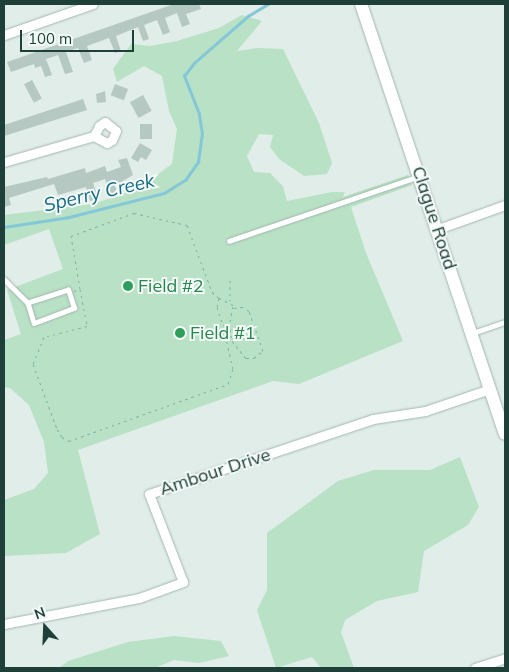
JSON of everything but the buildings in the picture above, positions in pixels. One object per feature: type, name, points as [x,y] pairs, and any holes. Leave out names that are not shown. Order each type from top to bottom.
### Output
[{"type":"main road","name":"Clague Road","points":[[361,4],[438,228],[490,389],[501,405],[505,434]]},
{"type":"street","points":[[4,35],[93,4]]},
{"type":"street","points":[[4,162],[94,136]]},
{"type":"street","points":[[438,228],[505,206]]},
{"type":"street","name":"Ambour Drive","points":[[4,624],[139,598],[183,582],[149,494],[373,420],[425,411],[490,389]]},
{"type":"street","points":[[476,668],[505,658]]},
{"type":"lane","points":[[229,241],[420,175]]},
{"type":"lane","points":[[4,279],[28,303],[34,323],[74,308],[68,290],[28,303]]},
{"type":"lane","points":[[472,333],[505,322]]},
{"type":"path","points":[[219,298],[217,306],[233,369],[228,384],[69,441],[62,437],[57,429],[33,364],[44,336],[87,326],[70,236],[134,213],[187,225],[212,292],[219,298],[231,303]]},
{"type":"path","points":[[230,280],[228,293],[233,308],[229,318],[232,341],[244,356],[254,358],[263,351],[249,311],[243,307],[233,308]]},
{"type":"path","points":[[73,291],[80,289]]},
{"type":"path","points":[[223,325],[230,326]]},
{"type":"green space","points":[[242,15],[262,21],[237,51],[257,48],[283,49],[319,123],[332,163],[327,174],[304,176],[279,159],[270,147],[273,135],[259,134],[247,156],[254,172],[270,173],[283,186],[287,201],[332,192],[345,192],[343,197],[408,175],[412,185],[351,207],[366,253],[403,341],[299,384],[273,381],[78,450],[100,534],[66,553],[4,556],[4,500],[34,489],[48,473],[44,442],[29,405],[10,388],[4,387],[4,340],[21,334],[7,290],[63,269],[49,229],[4,245],[4,215],[93,204],[138,189],[172,164],[177,129],[169,111],[162,76],[144,66],[117,82],[113,69],[131,44],[150,46],[177,41],[219,28]]},
{"type":"green space","points":[[460,457],[479,507],[468,525],[424,551],[418,592],[377,601],[345,620],[341,632],[354,668],[321,668],[312,657],[276,668],[257,610],[267,590],[267,533],[338,481],[374,470],[430,470]]},
{"type":"green space","points":[[174,636],[221,641],[229,656],[199,663],[174,660],[155,668],[59,668],[68,661],[128,642]]},
{"type":"waterway","name":"Sperry Creek","points":[[4,227],[69,217],[164,193],[186,179],[198,162],[202,134],[199,114],[184,76],[194,63],[248,16],[268,4]]},
{"type":"place","name":"Field #2","points":[[128,286]]},
{"type":"place","name":"Field #1","points":[[180,333]]}]
